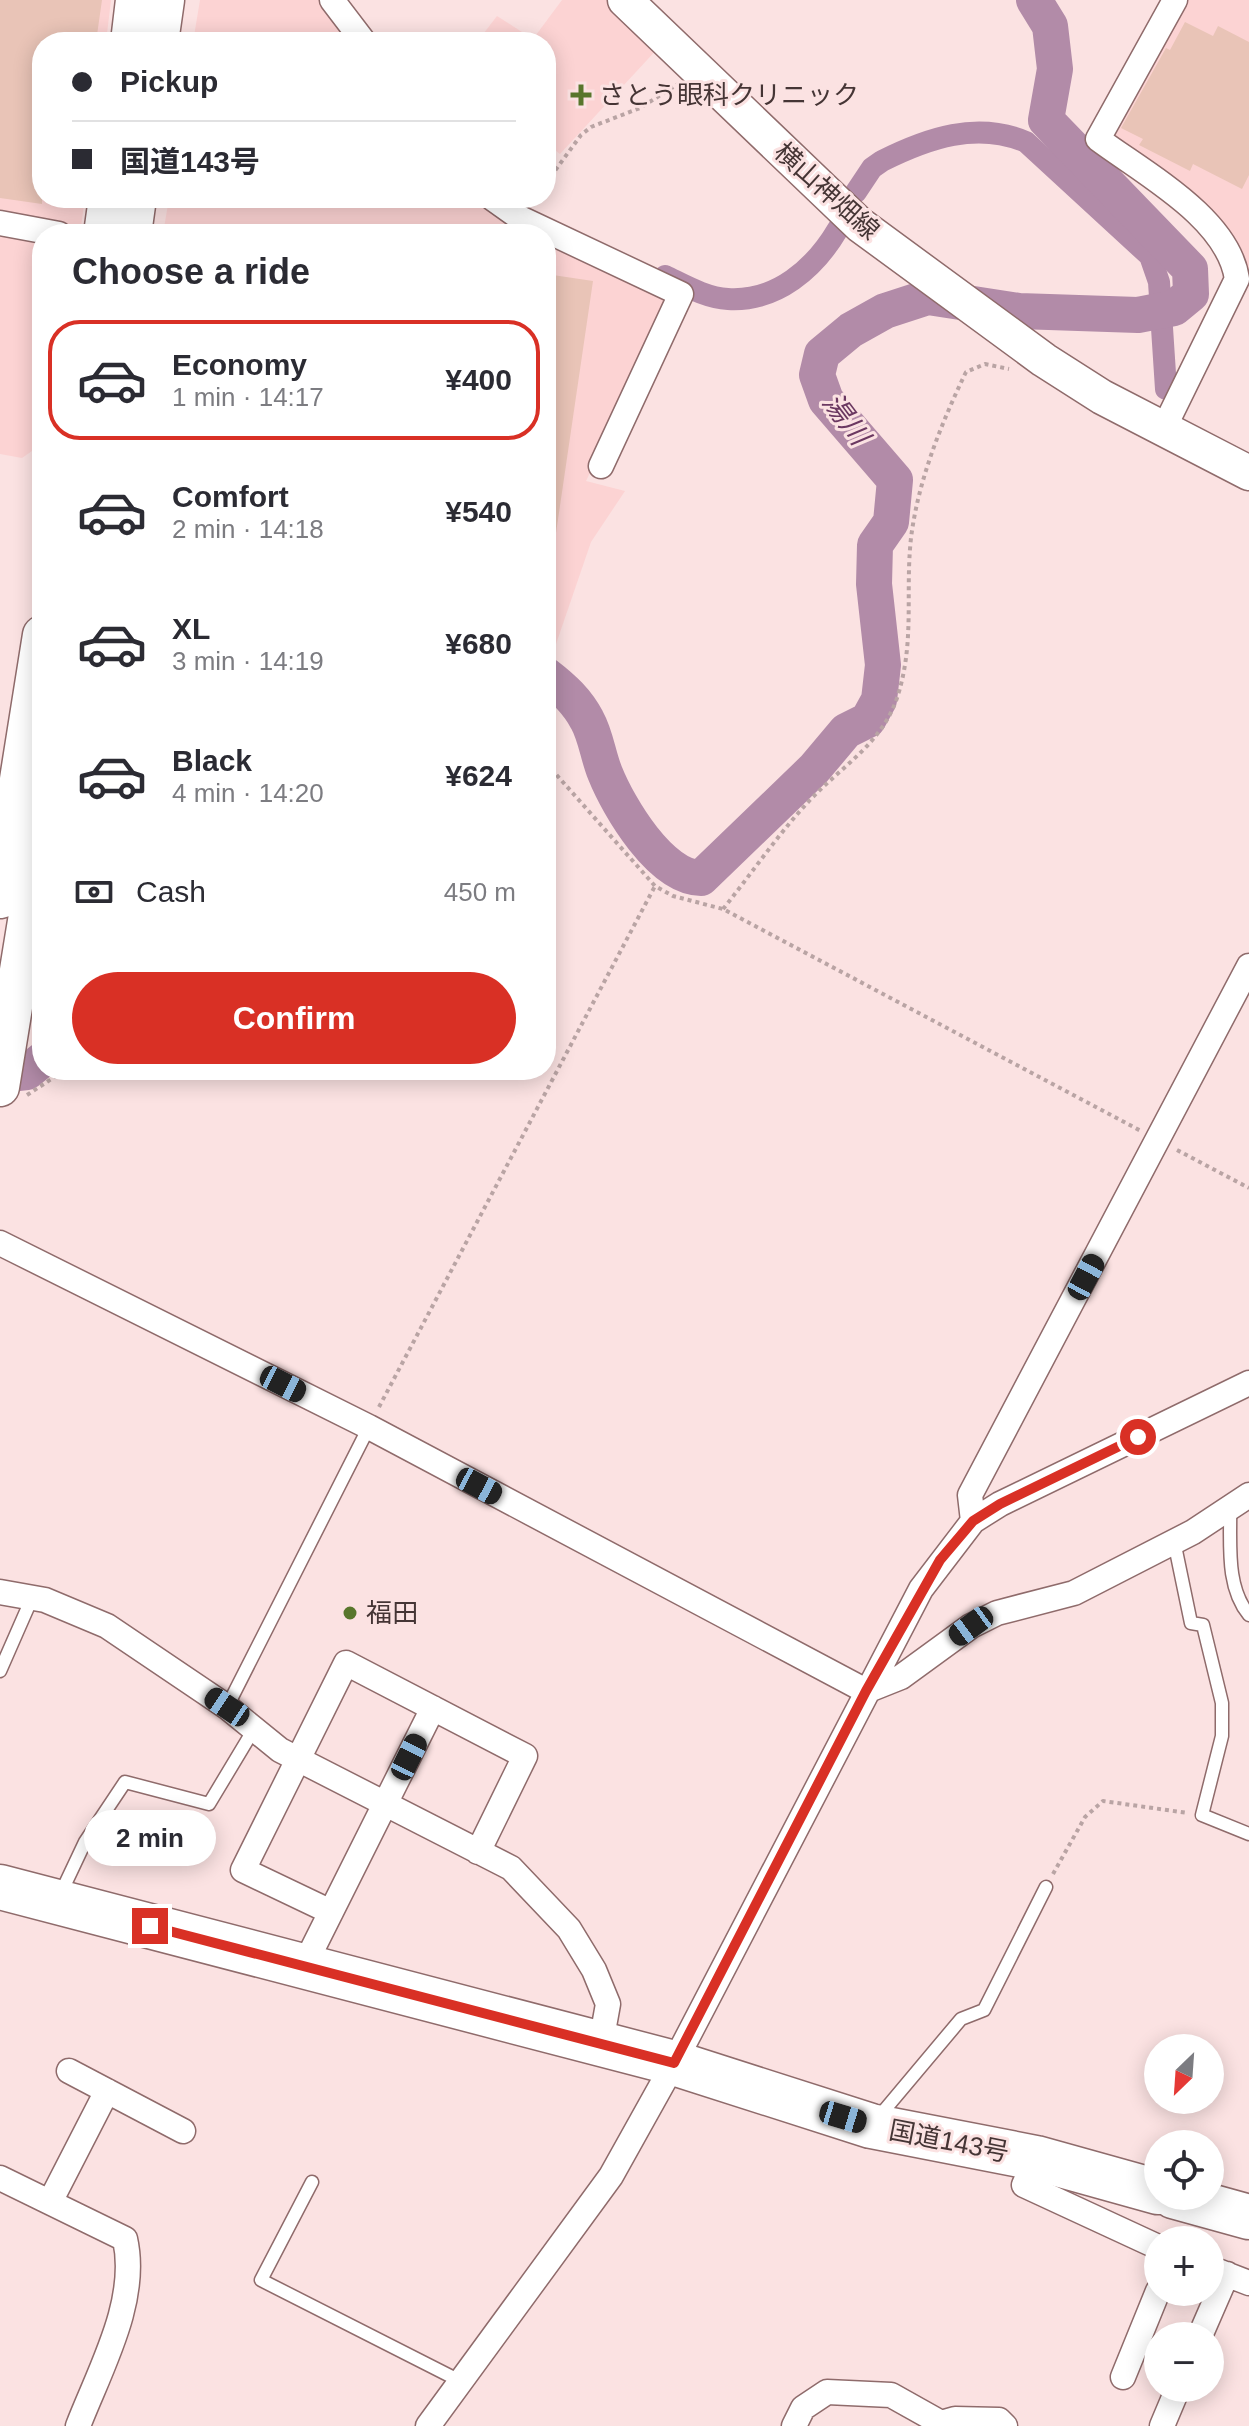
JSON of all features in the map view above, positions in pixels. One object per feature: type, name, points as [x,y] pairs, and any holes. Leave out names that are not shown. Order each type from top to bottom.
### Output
[{"type":"highway","name":"国道143号","points":[[0,1887],[674,2063],[871,2126],[1036,2158],[1144,2188]]},
{"type":"highway","points":[[1224,2210],[1249,2217]]},
{"type":"main road","points":[[131,32],[135,0]]},
{"type":"main road","points":[[160,32],[165,0]]},
{"type":"main road","points":[[0,899],[32,698]]},
{"type":"main road","points":[[11,1093],[12,1024],[32,894]]},
{"type":"street","points":[[332,0],[356,32]]},
{"type":"street","name":"横山神畑線","points":[[625,0],[860,225],[1038,356]]},
{"type":"street","points":[[1164,428],[1237,279],[1235,263],[1213,226],[1098,139],[1175,0]]},
{"type":"street","points":[[506,208],[533,224]]},
{"type":"street","points":[[0,223],[32,229]]},
{"type":"street","points":[[556,235],[681,294],[601,466]]},
{"type":"street","points":[[1038,356],[1102,397],[1249,473]]},
{"type":"street","points":[[973,1521],[970,1495],[1249,966]]},
{"type":"street","points":[[0,1243],[369,1427],[866,1691],[901,1677],[971,1626],[997,1613],[1074,1593],[1174,1541],[1240,1501]]},
{"type":"street","points":[[428,2426],[611,2176],[674,2063],[921,1589],[973,1521],[1000,1504],[1249,1383]]},
{"type":"street","points":[[0,1592],[32,1598],[107,1626],[296,1758],[385,1807],[511,1868],[569,1929],[594,1970],[608,2004],[601,2043]]},
{"type":"street","points":[[331,1912],[243,1870],[296,1758],[346,1663],[525,1756],[478,1852]]},
{"type":"street","points":[[303,1968],[433,1708]]},
{"type":"street","points":[[69,2071],[183,2131]]},
{"type":"street","points":[[50,2202],[107,2091]]},
{"type":"street","points":[[1036,2158],[1024,2185],[1144,2241]]},
{"type":"street","points":[[0,2178],[125,2239],[129,2259],[120,2318],[78,2426]]},
{"type":"street","points":[[1207,2322],[1229,2275]]},
{"type":"street","points":[[1123,2377],[1152,2306]]},
{"type":"street","points":[[794,2426],[803,2408],[827,2392],[891,2395],[941,2423],[955,2419],[999,2420],[1005,2426]]},
{"type":"street","points":[[1162,2426],[1172,2402]]},
{"type":"lane","points":[[227,1707],[369,1427]]},
{"type":"lane","points":[[1240,1501],[1232,1578],[1240,1603],[1249,1615]]},
{"type":"lane","points":[[1174,1541],[1191,1623],[1203,1625],[1222,1703],[1222,1736],[1202,1815],[1249,1834]]},
{"type":"lane","points":[[0,1671],[32,1598]]},
{"type":"lane","points":[[57,1901],[85,1842],[125,1782],[209,1804],[254,1729]]},
{"type":"lane","points":[[871,2126],[961,2019],[984,2010],[1046,1887]]},
{"type":"lane","points":[[312,2182],[261,2280],[462,2382]]},
{"type":"path","points":[[556,169],[581,135],[591,127],[640,108],[698,71]]},
{"type":"path","points":[[723,909],[810,800],[873,743],[884,728],[898,696],[911,641],[911,539],[918,501],[942,425],[966,372],[985,364],[997,364],[1030,375],[1038,356]]},
{"type":"path","points":[[556,774],[655,886],[673,896],[723,909],[1249,1188]]},
{"type":"path","points":[[556,1073],[655,886]]},
{"type":"path","points":[[11,1093],[42,1080]]},
{"type":"path","points":[[369,1427],[552,1080]]},
{"type":"path","points":[[1046,1887],[1085,1817],[1103,1801],[1202,1815]]},
{"type":"shaded area","points":[[0,0],[111,0],[107,32],[32,32],[32,208],[84,208],[81,224],[32,224],[32,451],[22,458],[0,454]]},
{"type":"shaded area","points":[[200,0],[325,0],[349,32],[195,32]]},
{"type":"shaded area","name":"さとう眼科クリニック","points":[[562,0],[612,0],[660,46],[560,154],[556,151],[556,32],[538,32]]},
{"type":"shaded area","points":[[1180,0],[1249,0],[1249,272],[1217,223],[1120,146],[1111,122]]},
{"type":"shaded area","name":"さとう眼科クリニック","points":[[497,16],[522,32],[485,32]]},
{"type":"shaded area","points":[[167,208],[500,208],[527,224],[165,224]]},
{"type":"shaded area","points":[[556,240],[663,290],[671,306],[586,481],[625,491],[591,542],[556,644]]},
{"type":"building","points":[[0,0],[102,0],[97,32],[32,32],[32,203],[0,198]]},
{"type":"building","points":[[1185,22],[1213,36],[1218,26],[1249,42],[1249,175],[1242,189],[1193,164],[1190,171],[1139,145],[1143,139],[1121,128],[1166,48],[1170,50]]},
{"type":"building","points":[[556,275],[593,281],[556,533]]},
{"type":"waterway","name":"湯川","points":[[556,683],[583,713],[612,788],[643,839],[671,867],[701,878],[814,769],[846,731],[868,720],[879,700],[883,665],[874,584],[875,545],[891,522],[895,480],[826,400],[817,375],[822,354],[851,330],[885,311],[928,297],[1019,311],[1138,315],[1174,308],[1191,294],[1190,269],[1046,120],[1055,69],[1050,26],[1034,0]]},
{"type":"waterway","points":[[856,192],[872,168],[882,161],[935,139],[989,133],[1026,142],[1150,256],[1159,282],[1166,389]]},
{"type":"waterway","points":[[665,276],[720,298],[763,295],[793,280],[806,269],[838,229]]},
{"type":"waterway","name":"湯川","points":[[0,1075],[27,1072],[32,1068]]},
{"type":"place","name":"さとう眼科クリニック","points":[[581,95]]},
{"type":"place","name":"福田","points":[[350,1613]]},
{"type":"route","points":[[150,1926],[674,2063],[866,1691],[940,1560],[973,1521],[1000,1504],[1138,1437]]}]
